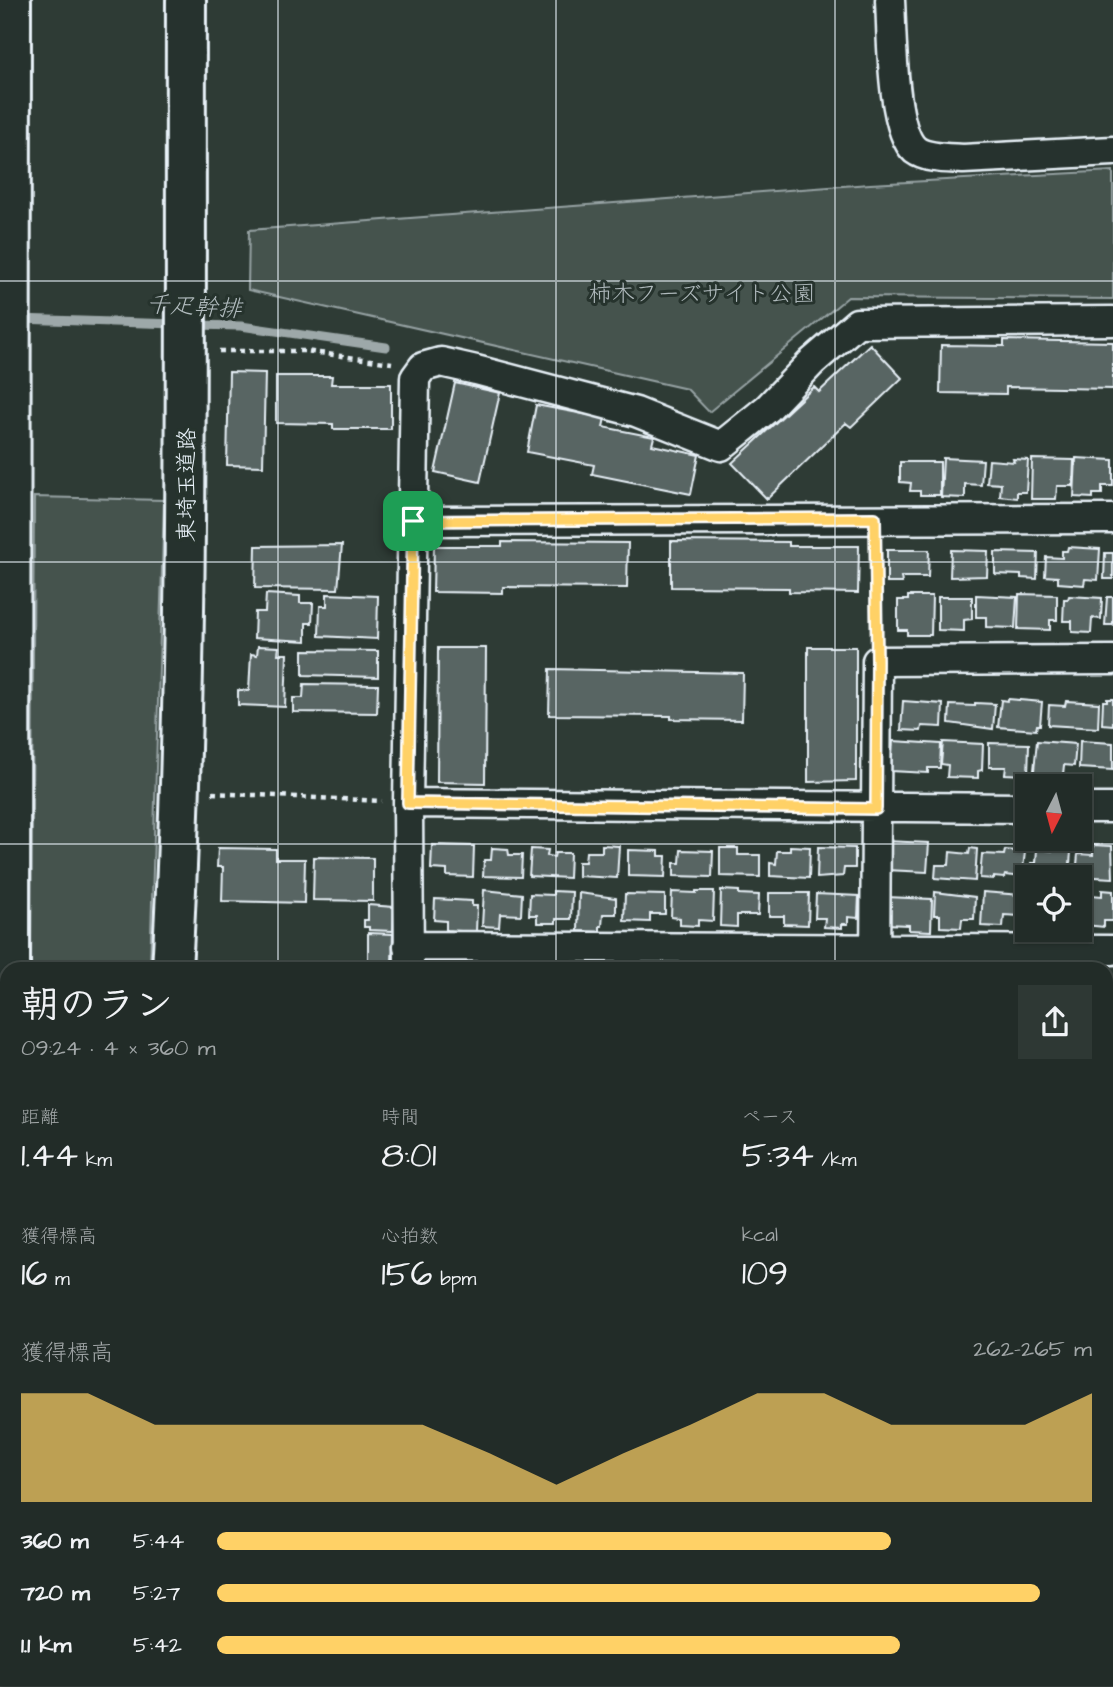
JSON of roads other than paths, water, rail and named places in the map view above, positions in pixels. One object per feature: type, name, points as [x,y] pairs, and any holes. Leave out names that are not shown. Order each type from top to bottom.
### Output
[{"type":"highway","points":[[10,962],[11,0]]},
{"type":"highway","name":"東埼玉道路","points":[[172,962],[178,866],[194,335],[186,0]]},
{"type":"street","points":[[890,0],[897,102],[906,139],[917,151],[941,158],[963,159],[1113,151]]},
{"type":"street","points":[[1113,321],[857,323],[811,362],[768,408],[721,446],[636,412],[441,362],[423,367],[415,378],[408,958],[875,960],[1113,950]]},
{"type":"street","points":[[413,521],[1113,519]]},
{"type":"street","points":[[875,960],[877,661],[1113,660]]},
{"type":"street","points":[[408,803],[1015,808]]},
{"type":"street","points":[[1092,808],[1113,808]]},
{"type":"waterway","name":"千疋幹排","points":[[18,319],[176,324]]},
{"type":"waterway","name":"千疋幹排","points":[[193,325],[241,326],[386,347]]},
{"type":"park label","name":"柿木フーズサイト公園","points":[[702,293]]}]
